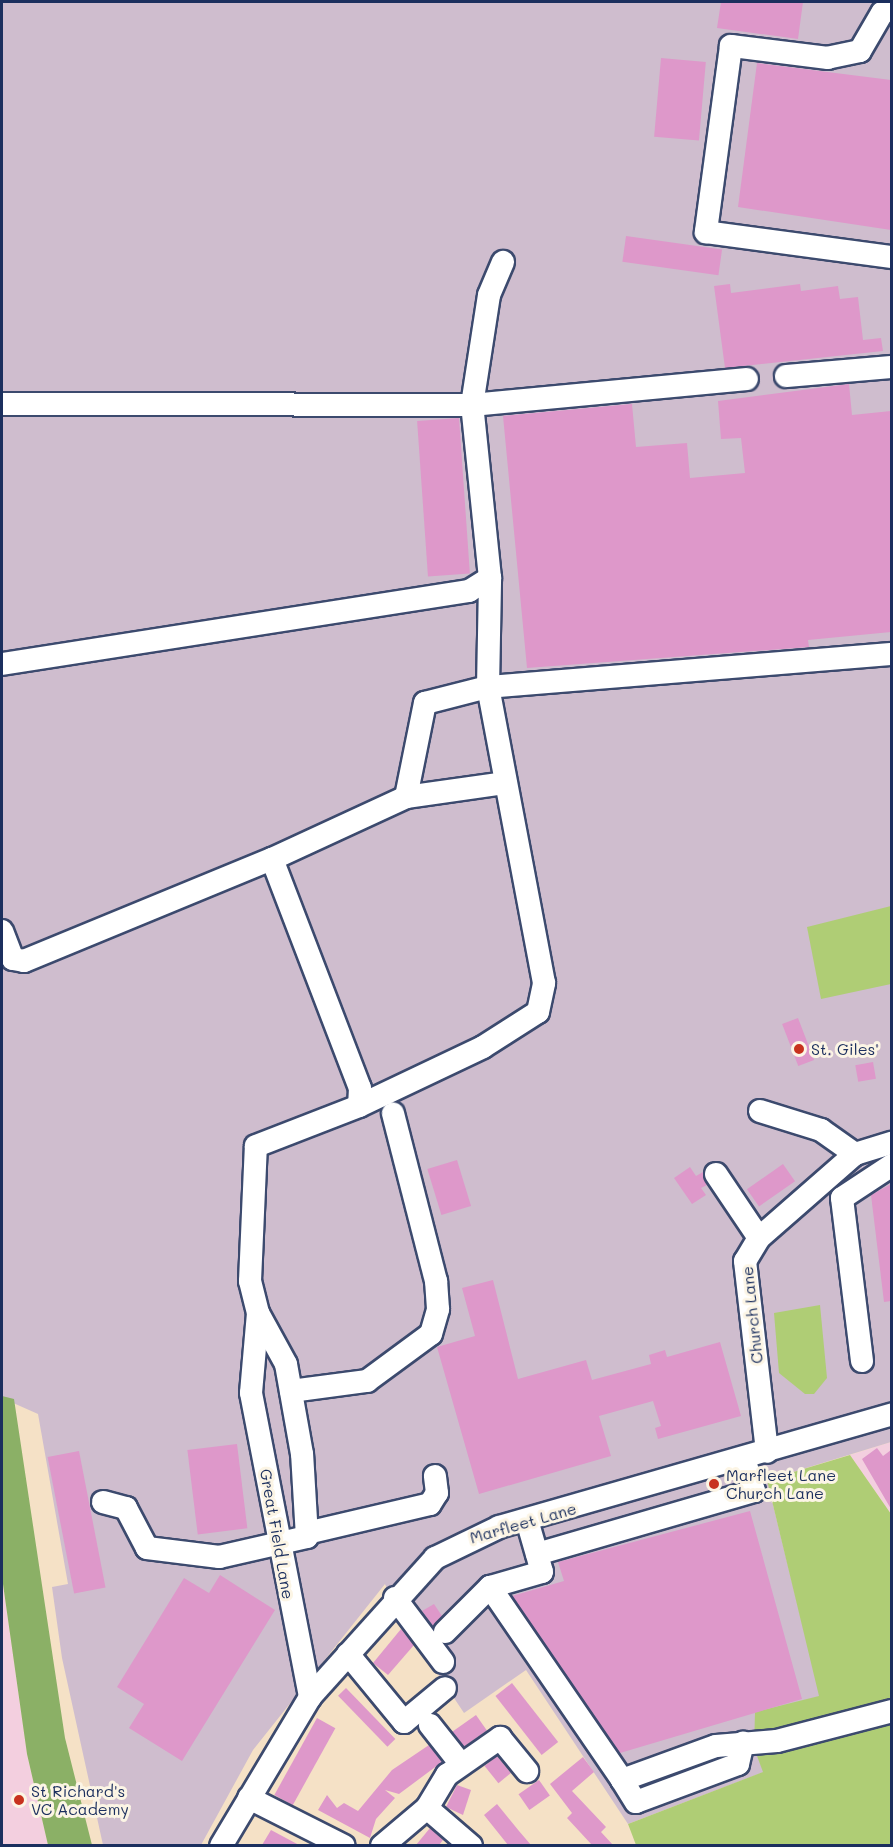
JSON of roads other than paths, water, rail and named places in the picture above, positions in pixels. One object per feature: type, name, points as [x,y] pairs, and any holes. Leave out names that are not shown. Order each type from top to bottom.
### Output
[{"type":"street","points":[[891,8],[882,13],[860,51],[828,58],[731,46],[706,232],[891,257]]},
{"type":"street","points":[[311,1532],[291,1390],[282,1350],[258,1313],[250,1281],[256,1146],[359,1106],[483,1047],[538,1012],[544,983],[504,783],[488,687],[490,578],[472,405],[489,295],[503,262]]},
{"type":"street","points":[[786,376],[891,367]]},
{"type":"street","points":[[2,404],[472,405],[747,379]]},
{"type":"street","points":[[2,664],[469,591],[490,578]]},
{"type":"street","points":[[406,797],[425,703],[488,687],[891,654]]},
{"type":"street","points":[[2,931],[13,958],[24,961],[272,859],[406,797],[504,783]]},
{"type":"street","points":[[272,859],[360,1088],[359,1106]]},
{"type":"street","points":[[760,1111],[821,1130],[855,1154]]},
{"type":"street","points":[[291,1390],[367,1381],[431,1334],[438,1309],[436,1281],[393,1113]]},
{"type":"street","name":"Church Lane","points":[[767,1452],[745,1261],[759,1238],[855,1154],[891,1143]]},
{"type":"street","points":[[862,1361],[842,1198],[891,1165]]},
{"type":"street","points":[[716,1174],[759,1238]]},
{"type":"street","name":"Great Field Lane","points":[[258,1313],[255,1369],[251,1393],[279,1547],[310,1697]]},
{"type":"street","name":"Marfleet Lane","points":[[221,1845],[310,1697],[395,1598],[435,1558],[466,1539],[891,1414]]},
{"type":"street","points":[[537,1554],[754,1491],[744,1458]]},
{"type":"street","points":[[104,1502],[126,1508],[147,1548],[219,1557],[279,1547],[311,1532],[430,1504],[436,1493],[435,1476]]},
{"type":"street","points":[[446,1632],[490,1587],[543,1572],[527,1520]]},
{"type":"street","points":[[490,1587],[622,1780],[716,1746],[777,1741],[891,1711]]},
{"type":"street","points":[[395,1598],[443,1662]]},
{"type":"street","points":[[348,1654],[404,1722],[445,1688]]},
{"type":"street","points":[[430,1725],[460,1763]]},
{"type":"street","points":[[382,1845],[427,1808],[460,1763],[500,1738],[527,1771]]},
{"type":"street","points":[[249,1798],[307,1837],[344,1845]]},
{"type":"street","points":[[427,1808],[471,1845]]},
{"type":"place","name":"St. Giles'","points":[[799,1049]]},
{"type":"place","name":"Marfleet Lane Church Lane","points":[[714,1484]]},
{"type":"place","name":"St Richard's VC Academy","points":[[19,1800]]}]
